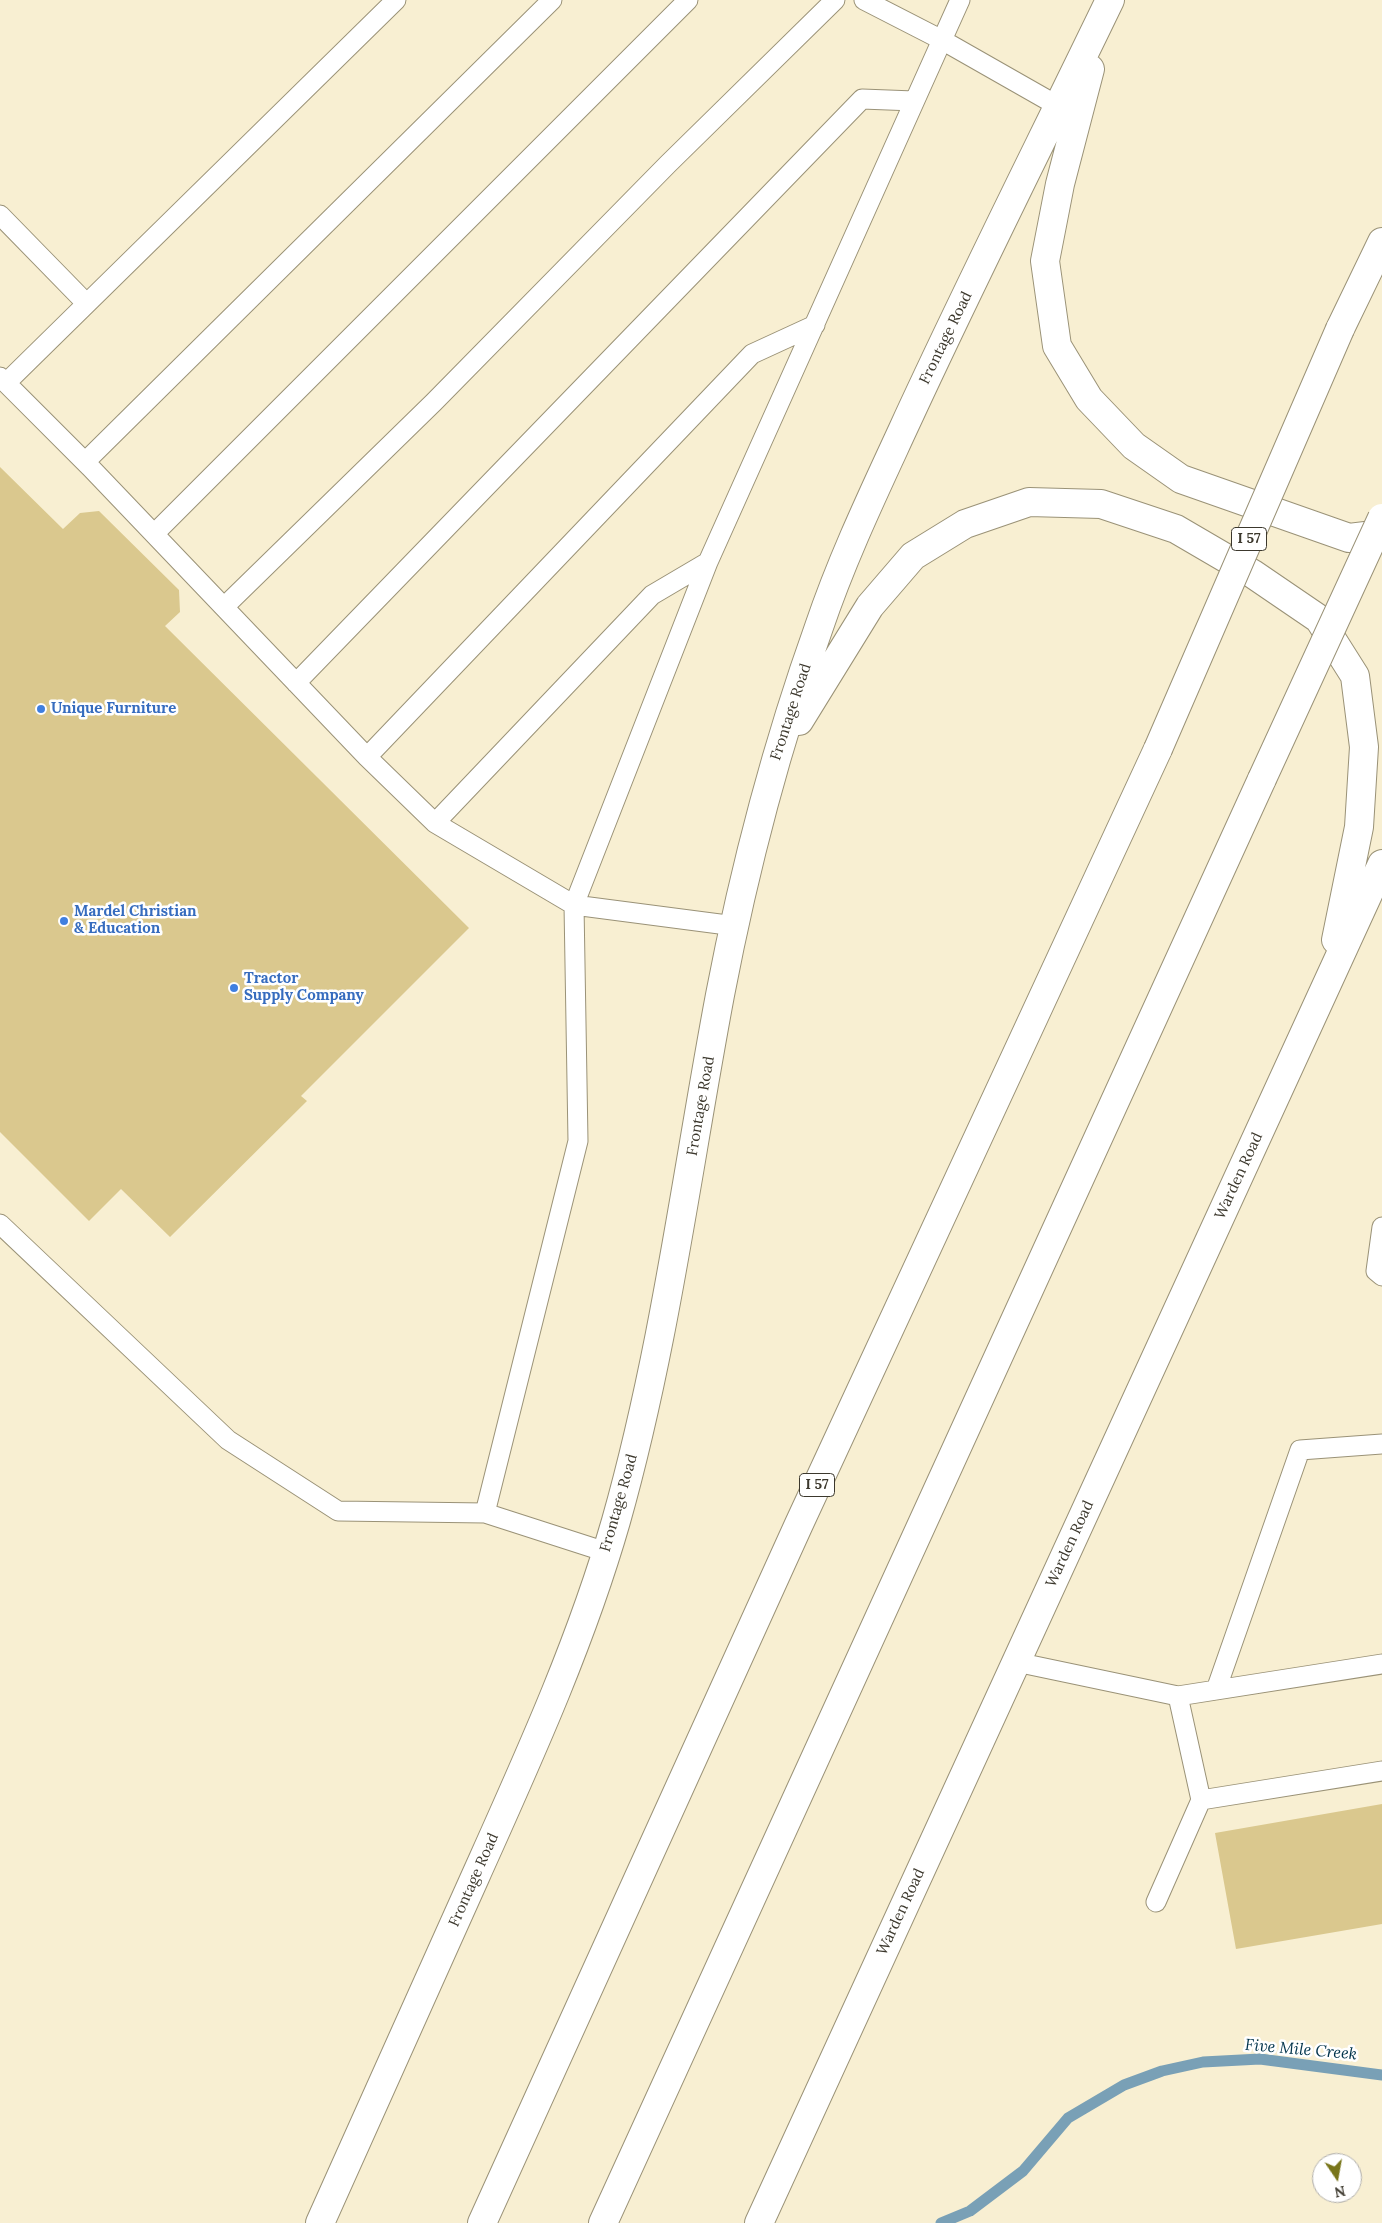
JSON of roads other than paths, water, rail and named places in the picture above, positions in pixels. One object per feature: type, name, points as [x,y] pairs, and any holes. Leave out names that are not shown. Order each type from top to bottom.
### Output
[{"type":"main road","name":"Frontage Road","points":[[320,2223],[528,1760],[580,1632],[606,1552],[646,1399],[665,1305],[721,992],[750,856],[775,759],[820,623],[858,528],[937,354],[1108,6]]},
{"type":"main road","points":[[1108,6],[1060,184],[1045,261],[1057,346],[1089,399],[1134,446],[1181,479],[1349,538],[1382,534]]},
{"type":"main road","name":"I 57","points":[[482,2223],[803,1515],[1158,749],[1340,328],[1382,242]]},
{"type":"main road","points":[[775,759],[870,606],[913,556],[965,524],[1030,502],[1101,504],[1176,529],[1253,574],[1319,619],[1355,676],[1364,747],[1359,827],[1326,986]]},
{"type":"main road","points":[[603,2223],[1382,518]]},
{"type":"main road","name":"Warden Road","points":[[759,2223],[1382,864]]},
{"type":"lane","points":[[396,0],[86,304],[3,380],[85,462],[367,757],[435,823],[574,905],[735,926]]},
{"type":"lane","points":[[85,462],[552,0]]},
{"type":"lane","points":[[154,534],[688,0]]},
{"type":"lane","points":[[224,607],[434,402],[661,171],[835,0]]},
{"type":"lane","points":[[864,0],[942,40],[1058,106]]},
{"type":"lane","points":[[486,1513],[578,1141],[574,905],[708,562],[960,0]]},
{"type":"lane","points":[[296,684],[862,100],[914,100]]},
{"type":"lane","points":[[0,216],[86,304]]},
{"type":"lane","points":[[367,757],[752,354],[815,325]]},
{"type":"lane","points":[[435,823],[652,595],[708,562]]},
{"type":"lane","points":[[0,1224],[228,1440],[338,1511],[486,1513],[606,1552]]},
{"type":"lane","points":[[1382,1227],[1376,1270],[1382,1276]]},
{"type":"lane","points":[[1216,1690],[1300,1450],[1382,1444]]},
{"type":"lane","points":[[1016,1662],[1178,1696],[1382,1664]]},
{"type":"lane","points":[[1156,1902],[1201,1800],[1178,1696]]},
{"type":"lane","points":[[1201,1800],[1382,1771]]},
{"type":"waterway","name":"Five Mile Creek","points":[[941,2223],[970,2211],[1023,2171],[1068,2118],[1124,2085],[1162,2071],[1203,2062],[1260,2059],[1382,2075]]},
{"type":"place","name":"Unique Furniture","points":[[41,709]]},
{"type":"place","name":"Mardel Christian & Education","points":[[64,921]]},
{"type":"place","name":"Tractor Supply Company","points":[[234,988]]}]
